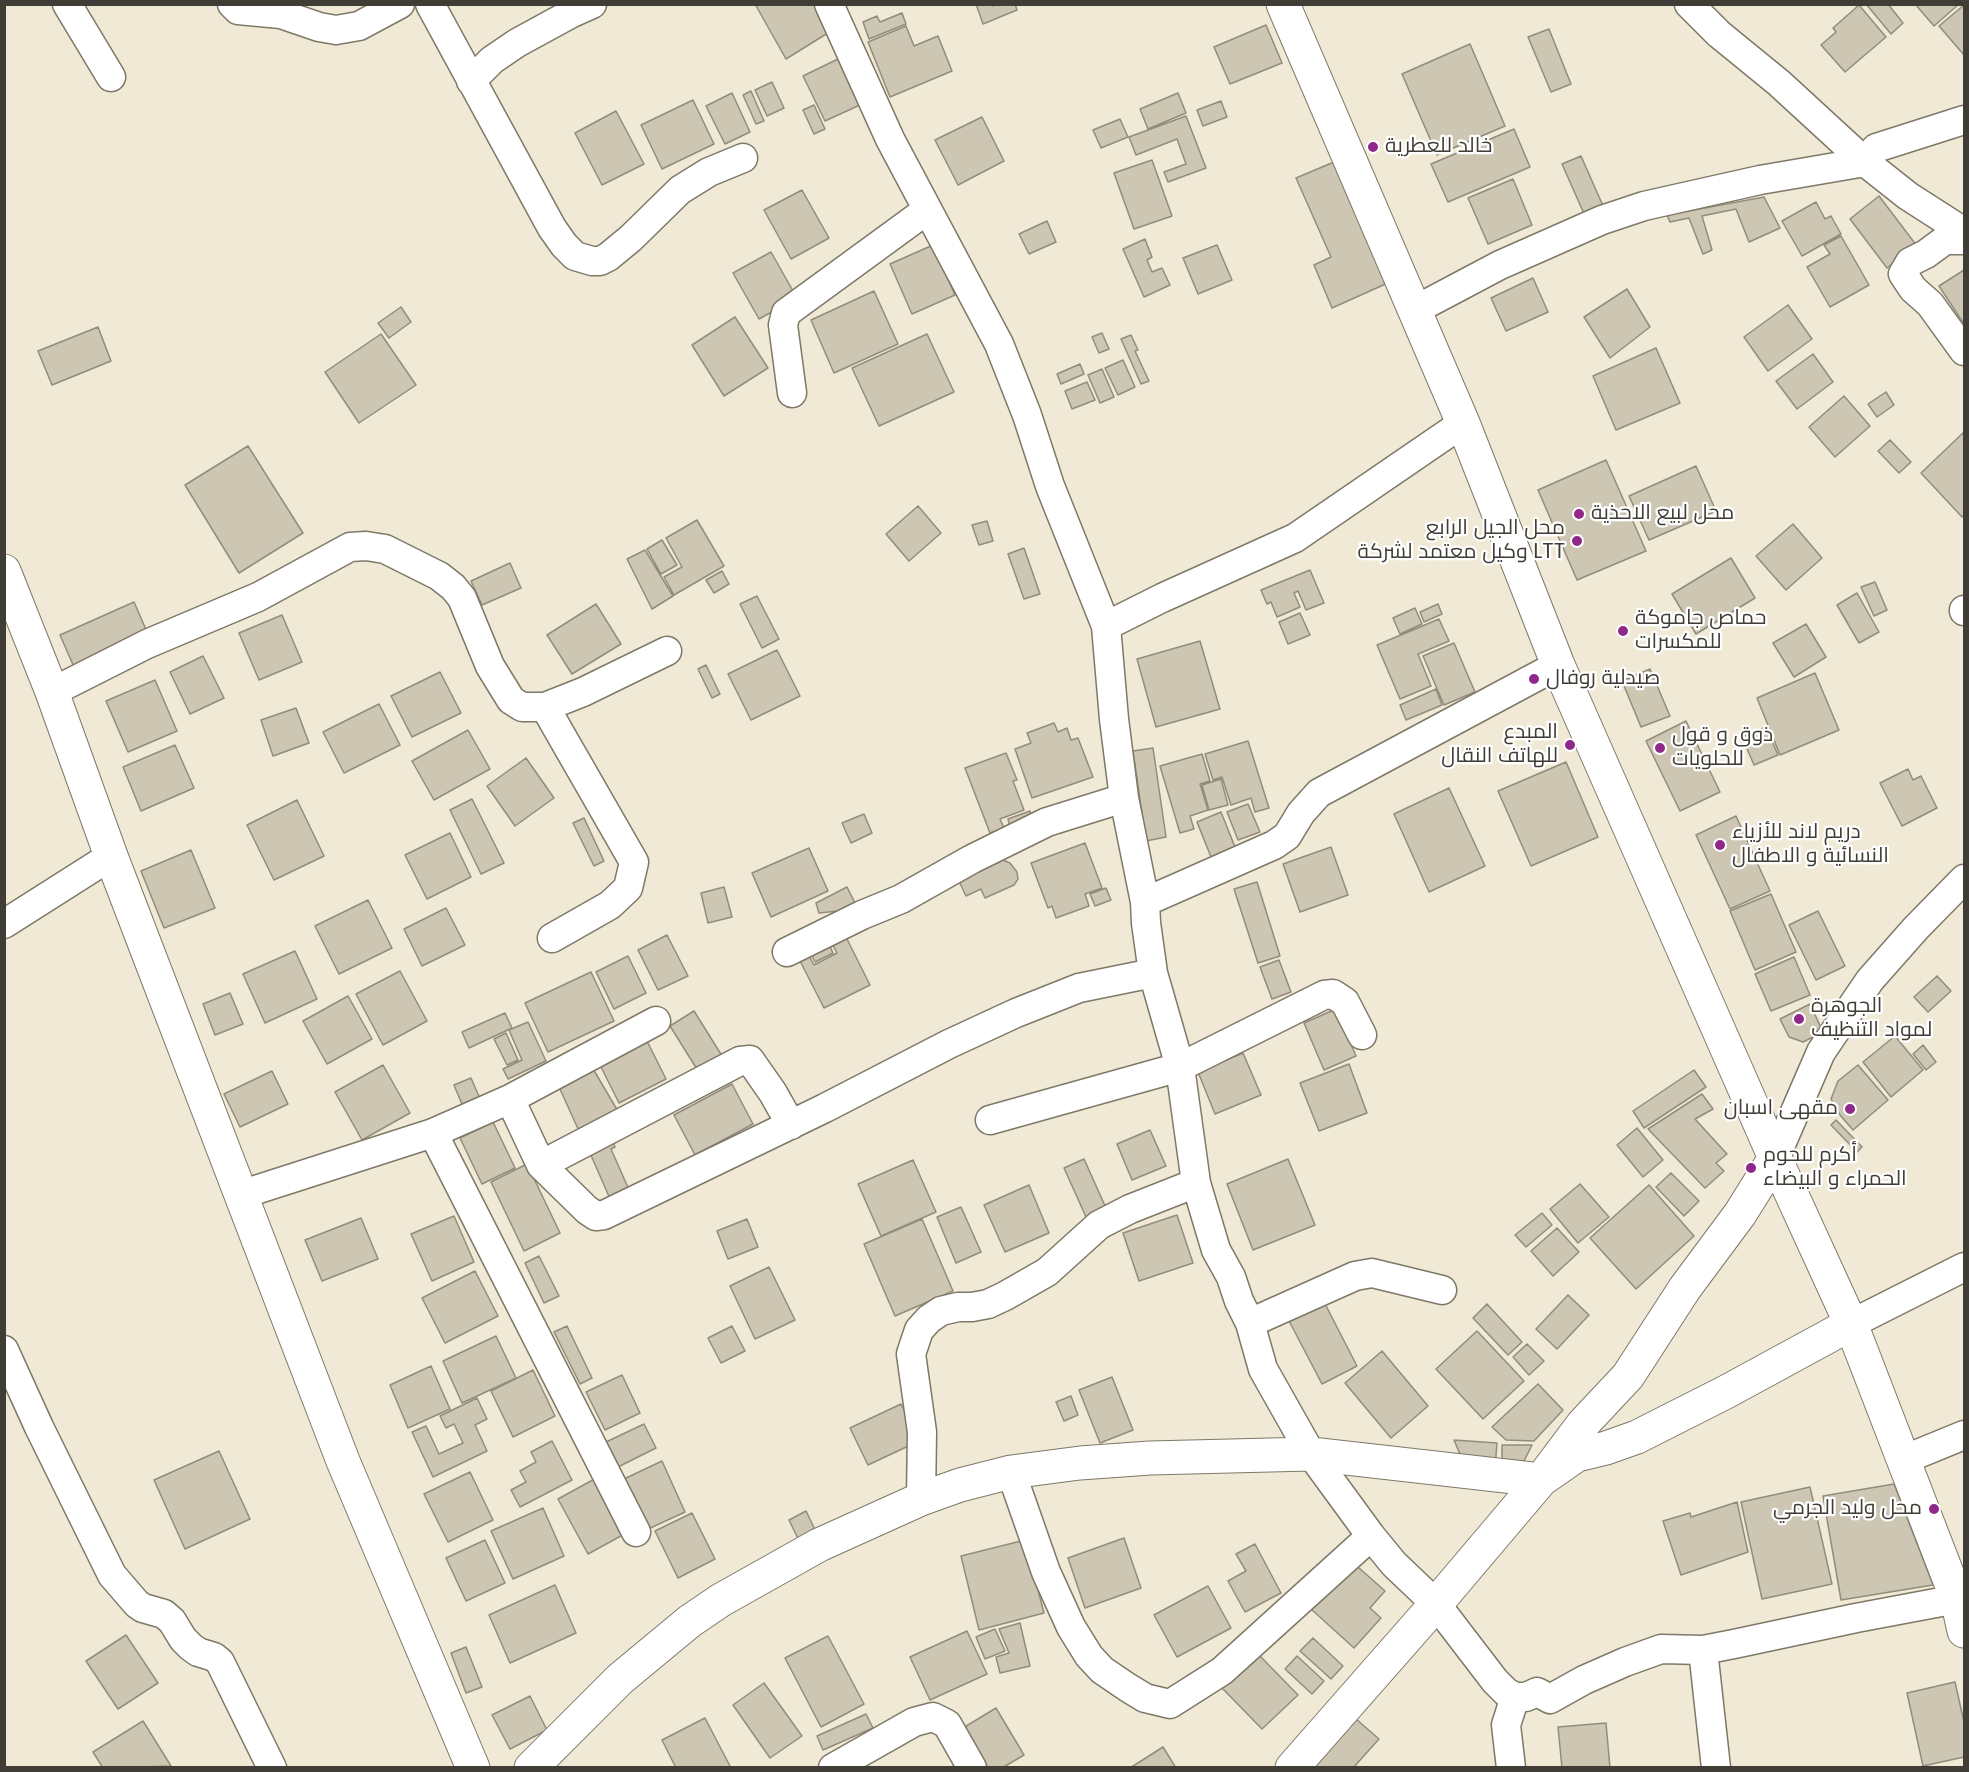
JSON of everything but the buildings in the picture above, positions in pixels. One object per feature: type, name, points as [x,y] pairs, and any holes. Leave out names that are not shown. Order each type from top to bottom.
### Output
[{"type":"street","points":[[67,4],[111,77]]},
{"type":"street","points":[[232,4],[238,10],[280,14],[336,30],[359,26],[400,4]]},
{"type":"street","points":[[430,4],[552,228],[564,245],[583,259],[600,261],[608,257],[680,190],[709,172],[743,158]]},
{"type":"street","points":[[471,81],[492,60],[517,43],[592,4]]},
{"type":"street","points":[[829,4],[890,139],[999,344],[1027,415],[1050,486],[1106,626],[1124,798],[1145,902],[1153,973],[1180,1067],[1196,1183],[1216,1250],[1231,1277],[1250,1323],[1263,1369],[1311,1454],[1394,1564],[1436,1604],[1495,1681],[1515,1697],[1526,1697],[1537,1692],[1550,1699],[1604,1671],[1661,1649],[1703,1650],[1961,1595]]},
{"type":"street","points":[[1283,4],[1463,423],[1558,665],[1775,1158],[1851,1324],[1903,1460],[1961,1595],[1965,1631]]},
{"type":"street","points":[[1689,4],[1719,34],[1779,82],[1865,162],[1908,196],[1965,232]]},
{"type":"street","points":[[1414,310],[1500,265],[1602,220],[1644,206],[1760,180],[1865,162],[1876,148],[1965,120]]},
{"type":"street","points":[[792,393],[783,334],[786,313],[927,210]]},
{"type":"street","points":[[1965,240],[1946,240],[1910,262],[1903,274],[1913,289],[1930,304],[1965,351]]},
{"type":"street","points":[[1106,626],[1295,537],[1463,423]]},
{"type":"street","points":[[52,692],[147,644],[258,597],[350,547],[366,546],[385,549],[407,558],[439,576],[453,587],[462,598],[490,666],[512,700],[522,707],[545,707],[583,692],[667,651]]},
{"type":"street","points":[[4,571],[343,1461],[473,1767]]},
{"type":"street","points":[[1145,902],[1274,845],[1287,836],[1300,813],[1319,793],[1558,665]]},
{"type":"street","points":[[545,707],[634,862],[628,888],[610,905],[552,938]]},
{"type":"street","points":[[787,952],[862,915],[901,899],[972,859],[1047,822],[1124,798]]},
{"type":"street","points":[[4,924],[111,856]]},
{"type":"street","points":[[1292,1767],[1436,1604],[1541,1480],[1583,1424],[1628,1376],[1684,1288],[1740,1214],[1775,1158],[1821,1052],[1864,989],[1916,928],[1965,879]]},
{"type":"street","points":[[510,1099],[541,1165],[587,1210],[596,1216],[604,1215],[791,1125],[949,1044],[1046,1000],[1079,988],[1153,973]]},
{"type":"street","points":[[990,1120],[1180,1067],[1324,995],[1333,994],[1345,1002],[1362,1035]]},
{"type":"street","points":[[240,1195],[433,1133],[510,1099],[656,1021]]},
{"type":"street","points":[[541,1165],[740,1061],[750,1060],[773,1093],[791,1125]]},
{"type":"street","points":[[433,1133],[636,1532]]},
{"type":"street","points":[[921,1499],[922,1432],[911,1354],[918,1330],[941,1311],[988,1304],[1005,1296],[1047,1272],[1099,1225],[1130,1209],[1196,1183]]},
{"type":"street","points":[[531,1767],[620,1679],[713,1605],[819,1545],[921,1499],[960,1485],[1011,1472],[1080,1463],[1150,1458],[1311,1454],[1541,1480],[1577,1455],[1637,1437],[1851,1324],[1965,1267]]},
{"type":"street","points":[[1250,1323],[1363,1274],[1387,1276],[1442,1290]]},
{"type":"street","points":[[4,1350],[112,1575],[136,1604],[164,1614],[186,1643],[198,1652],[214,1657],[220,1662],[272,1767]]},
{"type":"street","points":[[1903,1460],[1965,1435]]},
{"type":"street","points":[[1011,1472],[1046,1572],[1071,1627],[1089,1656],[1102,1670],[1145,1698],[1170,1704],[1222,1671],[1371,1536]]},
{"type":"street","points":[[1703,1650],[1716,1767]]},
{"type":"street","points":[[1511,1767],[1506,1725],[1515,1697]]},
{"type":"street","points":[[833,1767],[914,1722],[933,1717],[947,1724],[972,1767]]},
{"type":"place","name":"خالد للعطرية","points":[[1373,147]]},
{"type":"place","name":"محل لبيع الاحذية","points":[[1579,514]]},
{"type":"place","name":"محل الجيل الرابع وكيل معتمد لشركة LTT","points":[[1577,541]]},
{"type":"place","name":"حماص جاموكة للمكسرات","points":[[1623,631]]},
{"type":"place","name":"صيدلية روفال","points":[[1534,679]]},
{"type":"place","name":"المبدع للهاتف النقال","points":[[1570,745]]},
{"type":"place","name":"ذوق و قول للحلويات","points":[[1660,748]]},
{"type":"place","name":"دريم لاند للأزياء النسائية و الاطفال","points":[[1720,845]]},
{"type":"place","name":"الجوهرة لمواد التنظيف","points":[[1799,1019]]},
{"type":"place","name":"مقهى اسبان","points":[[1850,1109]]},
{"type":"place","name":"أكرم للحوم الحمراء و البيضاء","points":[[1751,1168]]},
{"type":"place","name":"محل وليد الجرمي","points":[[1934,1509]]}]
